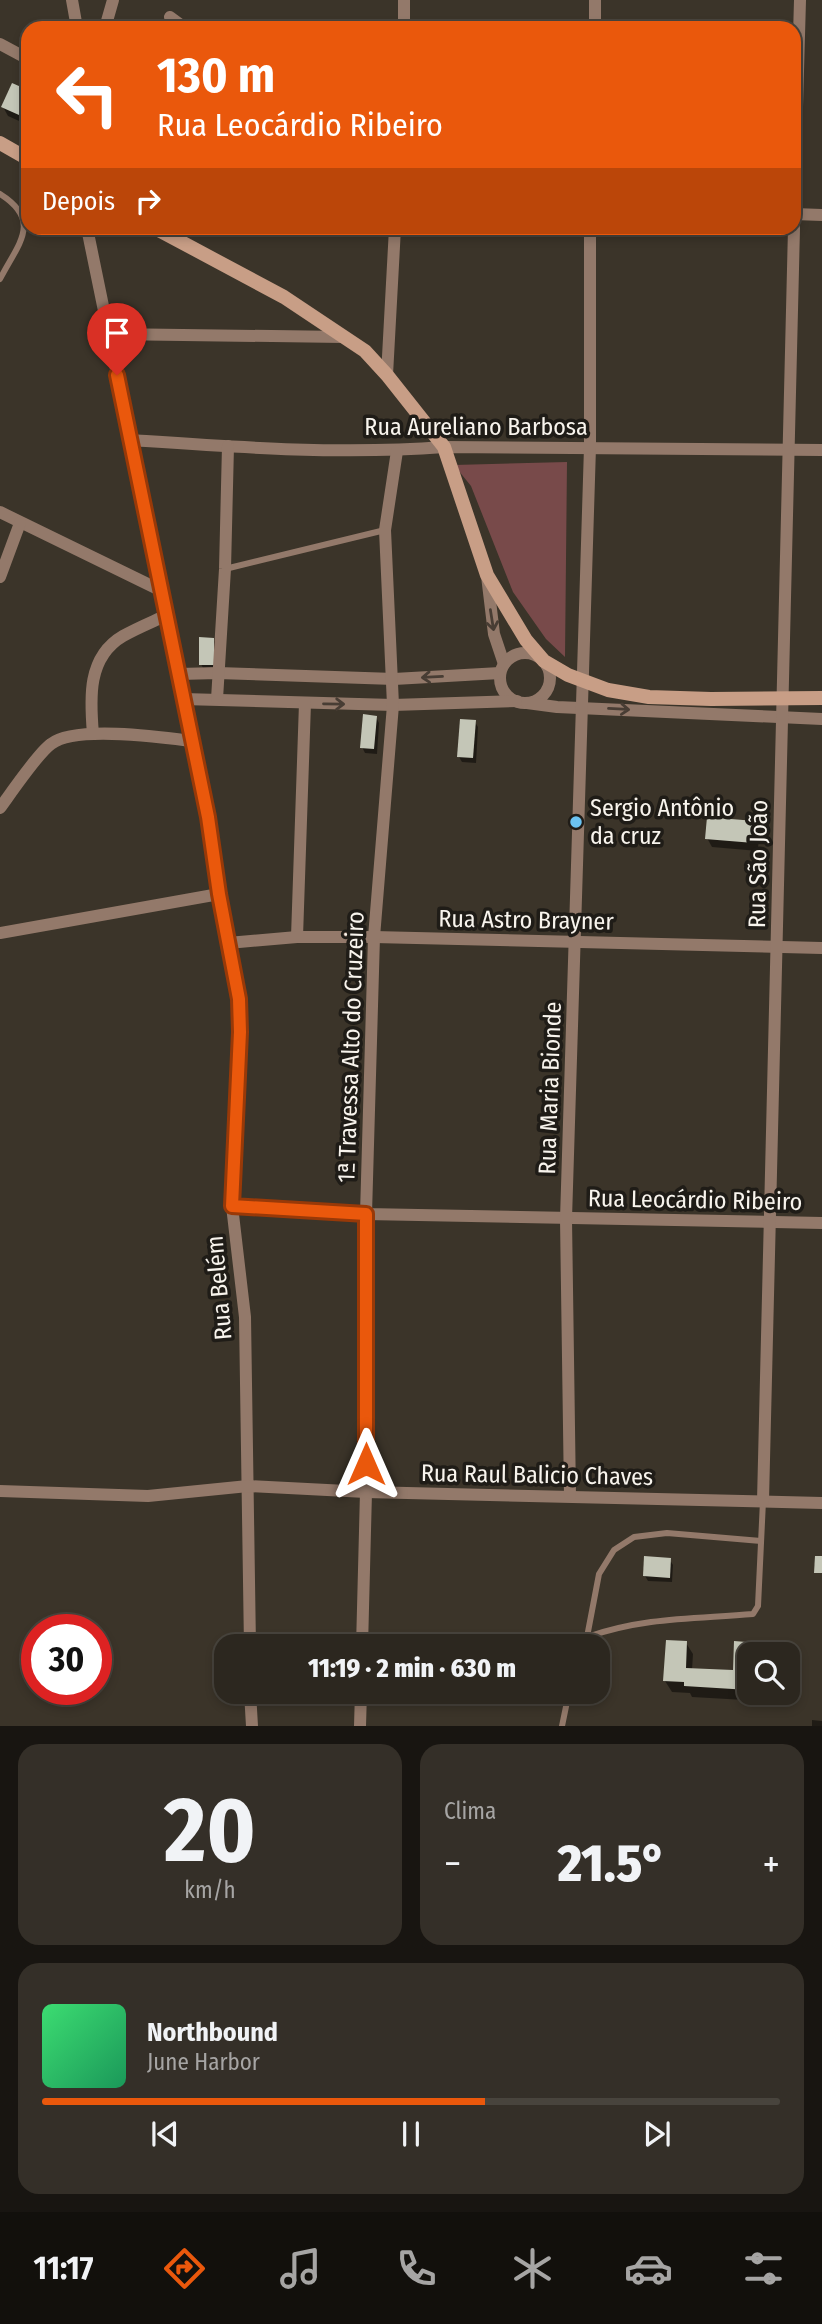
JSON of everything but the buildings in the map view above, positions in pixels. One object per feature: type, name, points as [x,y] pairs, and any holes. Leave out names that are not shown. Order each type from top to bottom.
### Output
[{"type":"main road","points":[[0,143],[21,155]]},
{"type":"main road","points":[[168,235],[284,297],[365,351],[387,375],[444,447],[487,575],[526,640],[544,661],[568,675],[608,690],[649,697],[822,698]]},
{"type":"street","points":[[72,0],[76,21]]},
{"type":"street","points":[[107,21],[114,0]]},
{"type":"street","points":[[404,0],[404,21]]},
{"type":"street","points":[[595,21],[596,0]]},
{"type":"street","points":[[799,21],[800,0]]},
{"type":"street","points":[[170,17],[175,21]]},
{"type":"street","points":[[0,44],[21,55]]},
{"type":"street","points":[[801,214],[822,215]]},
{"type":"street","name":"Rua Belém","points":[[88,235],[208,817],[239,999],[240,1032],[232,1206],[246,1317],[250,1634]]},
{"type":"street","points":[[387,375],[395,235]]},
{"type":"street","name":"Rua Maria Bionde","points":[[570,1496],[566,1219],[590,447],[590,235]]},
{"type":"street","name":"Rua São João","points":[[763,1501],[794,235]]},
{"type":"street","points":[[109,334],[344,337]]},
{"type":"street","name":"Rua Aureliano Barbosa","points":[[130,440],[397,451],[444,447],[822,450]]},
{"type":"street","points":[[216,699],[225,569],[228,446]]},
{"type":"street","name":"1ª Travessa Alto do Cruzeiro","points":[[362,1634],[366,1492],[366,1214],[374,937],[394,678],[385,530],[397,451]]},
{"type":"street","points":[[0,512],[163,591]]},
{"type":"street","points":[[0,577],[20,523]]},
{"type":"street","points":[[487,575],[494,634],[502,668],[502,687],[510,698],[556,707],[822,719]]},
{"type":"street","points":[[93,734],[90,705],[93,673],[106,652],[120,637],[167,615]]},
{"type":"street","points":[[178,674],[394,678],[502,668],[516,654],[523,653],[531,653],[544,661],[549,669],[548,687],[536,700],[522,702],[393,705],[183,699]]},
{"type":"street","points":[[297,937],[304,703]]},
{"type":"street","points":[[0,808],[51,743],[71,736],[93,734],[148,735],[191,741]]},
{"type":"street","points":[[0,933],[219,894]]},
{"type":"street","name":"Rua Astro Brayner","points":[[228,943],[297,937],[374,937],[822,948]]},
{"type":"street","name":"Rua Leocárdio Ribeiro","points":[[232,1206],[366,1214],[822,1223]]},
{"type":"street","name":"Rua Raul Balicio Chaves","points":[[0,1491],[148,1496],[248,1486],[366,1492],[822,1503]]},
{"type":"street","points":[[251,1704],[252,1726]]},
{"type":"street","points":[[360,1726],[361,1704]]},
{"type":"lane","points":[[0,194],[21,211]]},
{"type":"lane","points":[[0,279],[23,235]]},
{"type":"lane","points":[[225,569],[385,530]]},
{"type":"lane","points":[[596,1634],[619,1626],[671,1618],[752,1614],[758,1606],[763,1501]]},
{"type":"lane","points":[[588,1634],[599,1574],[614,1550],[634,1537],[667,1533],[761,1541]]},
{"type":"lane","points":[[562,1726],[567,1704]]},
{"type":"shaded area","points":[[567,462],[565,657],[546,639],[513,592],[471,486],[454,465]]},
{"type":"place","name":"Sergio Antônio da cruz","points":[[576,822]]},
{"type":"route","points":[[117,375],[208,817],[239,999],[240,1032],[232,1206],[366,1214],[366,1464]]}]
